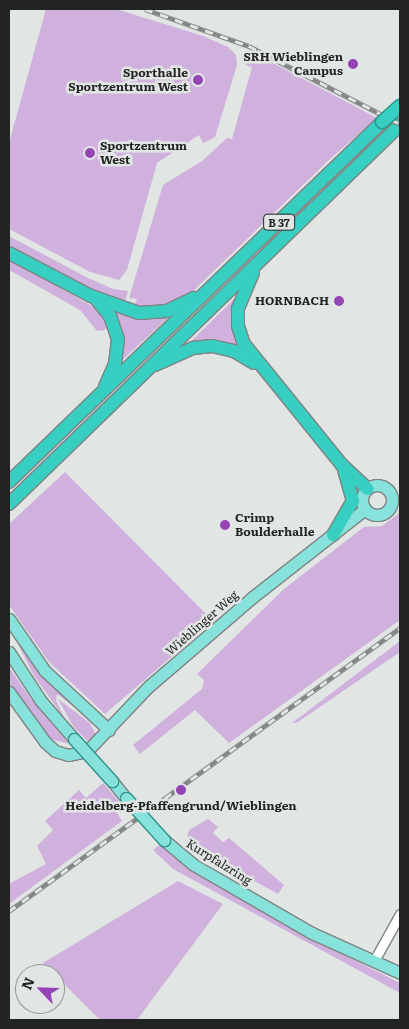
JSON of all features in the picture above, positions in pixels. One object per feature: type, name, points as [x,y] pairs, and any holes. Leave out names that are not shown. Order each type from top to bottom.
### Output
[{"type":"highway","name":"B 37","points":[[9,482],[400,105]]},
{"type":"highway","name":"B 37","points":[[9,504],[400,125]]},
{"type":"highway","points":[[9,253],[90,296],[113,311],[158,313],[208,291]]},
{"type":"highway","name":"B 37","points":[[262,258],[241,296],[238,326],[244,344],[265,371]]},
{"type":"highway","points":[[96,399],[110,377],[118,352],[113,311]]},
{"type":"highway","points":[[150,366],[194,348],[212,346],[245,356],[265,371],[342,465],[368,489]]},
{"type":"highway","points":[[333,535],[353,500],[342,465]]},
{"type":"main road","points":[[384,488],[390,494],[391,502],[381,514],[365,510],[362,499],[368,489],[384,488]]},
{"type":"main road","name":"Wieblinger Weg","points":[[9,692],[45,742],[61,754],[81,754],[109,730],[149,686],[254,596],[365,510]]},
{"type":"main road","points":[[9,619],[45,671],[109,730]]},
{"type":"main road","name":"Kurpfalzring","points":[[9,652],[41,701],[164,840],[194,864],[312,933],[375,959],[400,973]]},
{"type":"street","points":[[375,959],[400,914]]},
{"type":"shaded area","name":"Sportzentrum West","points":[[46,9],[116,9],[203,36],[228,47],[236,55],[237,65],[215,137],[203,143],[199,135],[157,163],[127,270],[119,280],[90,272],[9,229],[9,143]]},
{"type":"shaded area","points":[[250,51],[377,118],[330,159],[189,295],[166,306],[134,306],[137,299],[129,298],[163,185],[202,161],[227,138],[232,139],[252,67],[246,65],[245,54]]},
{"type":"shaded area","points":[[9,236],[88,278],[113,289],[128,291],[125,303],[94,291],[9,246]]},
{"type":"shaded area","points":[[9,260],[94,307],[105,319],[107,325],[105,330],[97,331],[80,310],[9,270]]},
{"type":"shaded area","points":[[236,297],[242,349],[184,348]]},
{"type":"shaded area","points":[[107,306],[171,315],[117,365]]},
{"type":"shaded area","points":[[65,472],[213,621],[105,714],[49,662],[9,605],[9,524]]},
{"type":"shaded area","points":[[400,507],[400,620],[229,743],[195,710],[140,754],[133,745],[202,689],[204,680],[197,674],[284,589],[364,527],[382,526],[398,514]]},
{"type":"shaded area","points":[[9,626],[91,720],[57,694],[56,700],[65,719],[34,676]]},
{"type":"shaded area","points":[[400,641],[400,652],[298,722],[292,723]]},
{"type":"shaded area","points":[[9,667],[31,699],[69,744],[47,738],[9,686]]},
{"type":"shaded area","points":[[58,699],[90,723],[96,735],[88,742],[73,726]]},
{"type":"shaded area","points":[[103,783],[122,805],[116,811],[122,821],[9,904],[9,884],[46,864],[37,846],[53,830],[45,821],[79,790],[86,798]]},
{"type":"shaded area","points":[[208,819],[218,827],[213,833],[223,842],[229,838],[284,885],[278,894],[206,855],[187,836],[189,830]]},
{"type":"shaded area","points":[[159,845],[190,869],[328,947],[400,983],[400,993],[173,869],[153,850]]},
{"type":"shaded area","points":[[178,881],[223,904],[137,1020],[100,1020],[65,985],[65,964],[43,963]]},
{"type":"railway","points":[[145,9],[249,46],[400,124]]},
{"type":"railway","points":[[9,911],[400,628]]},
{"type":"place","name":"SRH Wieblingen Campus","points":[[353,64]]},
{"type":"place","name":"Sporthalle Sportzentrum West","points":[[198,80]]},
{"type":"place","name":"Sportzentrum West","points":[[90,153]]},
{"type":"place","name":"HORNBACH","points":[[339,301]]},
{"type":"place","name":"Crimp Boulderhalle","points":[[225,525]]},
{"type":"place","name":"Heidelberg-Pfaffengrund/Wieblingen","points":[[181,790]]}]
